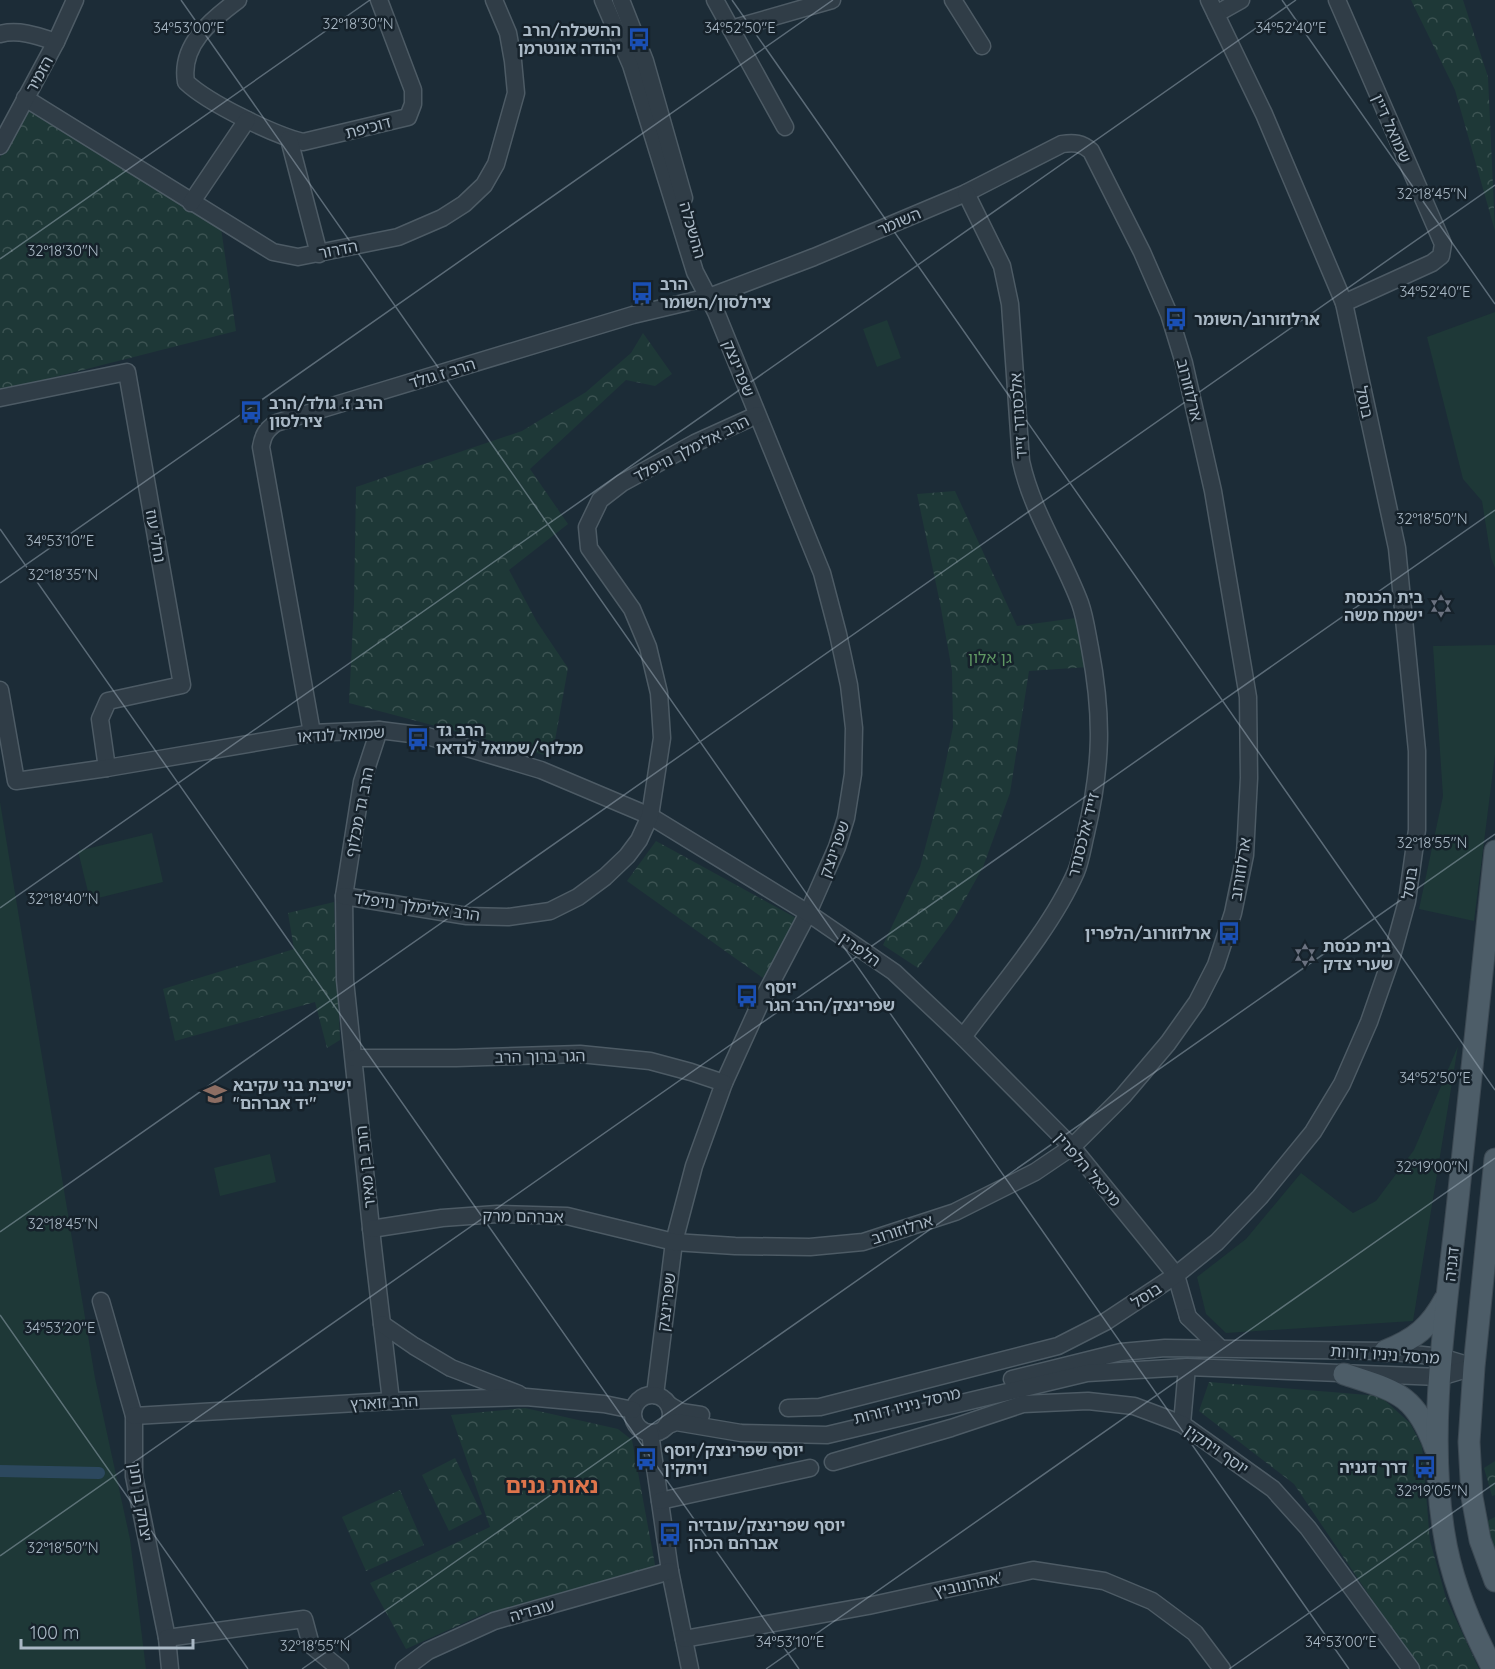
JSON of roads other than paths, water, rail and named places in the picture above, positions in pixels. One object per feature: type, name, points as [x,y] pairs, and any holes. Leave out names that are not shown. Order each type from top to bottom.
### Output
[{"type":"main road","name":"דגניה","points":[[1493,1669],[1459,1592],[1444,1536],[1438,1496],[1437,1454],[1441,1367],[1448,1293],[1495,851]]},
{"type":"main road","name":"דגניה","points":[[1495,1159],[1474,1367],[1469,1442],[1472,1497],[1480,1540],[1495,1581]]},
{"type":"main road","points":[[1385,1351],[1422,1332],[1434,1319],[1448,1293]]},
{"type":"main road","points":[[1344,1374],[1392,1390],[1406,1398],[1425,1424],[1437,1454]]},
{"type":"street","name":"הזמיר","points":[[0,146],[56,42],[75,0]]},
{"type":"street","name":"דוכיפת","points":[[238,0],[213,18],[196,40],[187,57],[184,72],[186,82],[192,88],[247,120],[290,139],[303,142],[316,141],[408,117],[413,104],[413,90],[381,1]]},
{"type":"street","name":"הדרור","points":[[25,98],[273,252],[297,256],[320,254],[398,237],[442,218],[464,204],[484,185],[496,164],[516,93],[508,33],[495,0]]},
{"type":"street","name":"ההשכלה","points":[[603,0],[631,65],[695,272],[709,297]]},
{"type":"street","name":"ההשכלה","points":[[621,0],[645,62],[704,270],[709,297]]},
{"type":"street","points":[[715,0],[785,127]]},
{"type":"street","points":[[731,29],[832,0]]},
{"type":"street","points":[[953,0],[982,46]]},
{"type":"street","points":[[1213,7],[1241,0]]},
{"type":"street","name":"שמואל דיין","points":[[1336,0],[1443,244],[1441,256],[1432,263],[1344,303]]},
{"type":"street","name":"בוסל","points":[[788,1408],[820,1407],[1058,1346],[1105,1322],[1176,1275],[1217,1242],[1260,1197],[1313,1132],[1342,1084],[1369,1022],[1392,956],[1407,901],[1417,830],[1417,750],[1397,548],[1344,303],[1264,114],[1213,7]]},
{"type":"street","points":[[0,34],[10,31],[33,34],[56,42]]},
{"type":"street","points":[[192,203],[247,120]]},
{"type":"street","points":[[290,139],[320,254]]},
{"type":"street","name":"השומר","points":[[709,297],[966,193],[1062,144],[1075,142],[1085,146]]},
{"type":"street","name":"ארלוזורוב","points":[[674,1242],[810,1247],[863,1242],[955,1212],[1035,1172],[1072,1147],[1123,1096],[1168,1044],[1197,1002],[1216,966],[1233,913],[1245,855],[1249,778],[1248,697],[1213,491],[1184,363],[1169,314],[1142,252],[1098,161],[1085,146]]},
{"type":"street","name":"אלכסנדר זייד","points":[[966,193],[1002,266],[1010,304],[1021,461],[1025,483],[1081,605],[1087,635]]},
{"type":"street","name":"שפרינצק","points":[[655,1395],[674,1242],[694,1166],[724,1083],[759,1006],[808,914],[837,847],[846,818],[853,774],[854,728],[849,685],[822,573],[709,297]]},
{"type":"street","name":"הרב ז גולד","points":[[312,733],[261,447],[262,436],[267,430],[276,423],[622,318],[709,297]]},
{"type":"street","name":"נחלי עוז","points":[[0,398],[127,372],[182,685],[108,700],[100,720],[107,768]]},
{"type":"street","name":"הרב אלימלך נויפלד","points":[[344,896],[467,916],[507,917],[550,911],[578,897],[605,877],[627,856],[639,840],[650,816],[662,738],[659,693],[648,647],[636,618],[589,548],[587,527],[600,500],[622,483],[695,442],[757,415]]},
{"type":"street","name":"זייד אלכסנדר","points":[[963,1037],[1061,902],[1077,870],[1093,804],[1100,755],[1099,709],[1087,635]]},
{"type":"street","name":"שמואל לנדאו","points":[[0,690],[16,781],[312,733],[379,730],[427,736],[541,770],[650,816],[808,914]]},
{"type":"street","name":"הרב גד מכלוף","points":[[344,896],[362,782],[379,730]]},
{"type":"street","name":"הרב בן מאיר","points":[[344,896],[345,980],[391,1401]]},
{"type":"street","name":"הלפרין","points":[[808,914],[894,972],[963,1037]]},
{"type":"street","name":"מיכאל הלפרין","points":[[963,1037],[1072,1147],[1176,1275],[1188,1317]]},
{"type":"street","name":"הגר ברוך הרב","points":[[354,1058],[456,1058],[580,1054],[650,1061],[724,1083]]},
{"type":"street","name":"אברהם מרק","points":[[371,1229],[453,1217],[497,1214],[567,1216],[674,1242]]},
{"type":"street","name":"יצחק בן חנן","points":[[101,1301],[134,1416],[134,1476],[167,1638],[170,1669]]},
{"type":"street","points":[[1165,1348],[1180,1338],[1188,1317],[1221,1348]]},
{"type":"street","points":[[382,1324],[451,1368],[526,1397]]},
{"type":"street","name":"מרסל ניניו דורות","points":[[669,1405],[681,1412],[729,1420],[824,1425],[1122,1352],[1165,1348],[1385,1351],[1441,1367]]},
{"type":"street","points":[[1182,1424],[1187,1367]]},
{"type":"street","name":"מרסל ניניו דורות","points":[[658,1430],[676,1422],[741,1433],[827,1436],[1087,1373],[1187,1367],[1344,1374],[1474,1367]]},
{"type":"street","points":[[658,1430],[639,1428],[633,1416],[633,1410],[641,1398],[648,1395],[660,1397],[669,1405],[670,1416],[658,1430],[660,1501],[670,1571],[690,1669]]},
{"type":"street","name":"הרב זוארץ","points":[[134,1416],[391,1401],[526,1397],[604,1404],[633,1410]]},
{"type":"street","name":"יוסף ויתקין","points":[[833,1462],[951,1428],[1023,1404],[1088,1401],[1134,1406],[1182,1424],[1273,1489],[1298,1515],[1411,1669]]},
{"type":"street","points":[[660,1501],[810,1468]]},
{"type":"street","name":"אהרונוביץ'","points":[[684,1639],[868,1606],[1033,1570],[1104,1581],[1152,1600],[1195,1633],[1222,1669]]},
{"type":"street","name":"עובדיה","points":[[410,1667],[428,1651],[494,1622],[670,1571]]},
{"type":"street","points":[[167,1638],[304,1619],[311,1645],[340,1669]]},
{"type":"waterway","points":[[0,1471],[99,1473]]},
{"type":"place","name":"ההשכלה/הרב יהודה אונטרמן","points":[[639,39]]},
{"type":"place","name":"הרב צירלסון/השומר","points":[[642,293]]},
{"type":"place","name":"ארלוזורוב/השומר","points":[[1176,319]]},
{"type":"place","name":"הרב ז. גולד/הרב צירלסון","points":[[251,412]]},
{"type":"place","name":"בית הכנסת ישמח משה","points":[[1441,606]]},
{"type":"place","name":"הרב גד מכלוף/שמואל לנדאו","points":[[418,739]]},
{"type":"place","name":"ארלוזורוב/הלפרין","points":[[1229,933]]},
{"type":"place","name":"בית כנסת שערי צדק","points":[[1305,955]]},
{"type":"place","name":"יוסף שפרינצק/הרב הגר","points":[[747,996]]},
{"type":"place","name":"ישיבת בני עקיבא \"יד אברהם\"","points":[[215,1094]]},
{"type":"place","name":"יוסף שפרינצק/יוסף ויתקין","points":[[646,1459]]},
{"type":"place","name":"דרך דגניה","points":[[1425,1467]]},
{"type":"place","name":"יוסף שפרינצק/עובדיה אברהם הכהן","points":[[670,1534]]},
{"type":"district","name":"נאות גנים","points":[[552,1485]]},
{"type":"park label","name":"גן אלון","points":[[990,657]]}]
